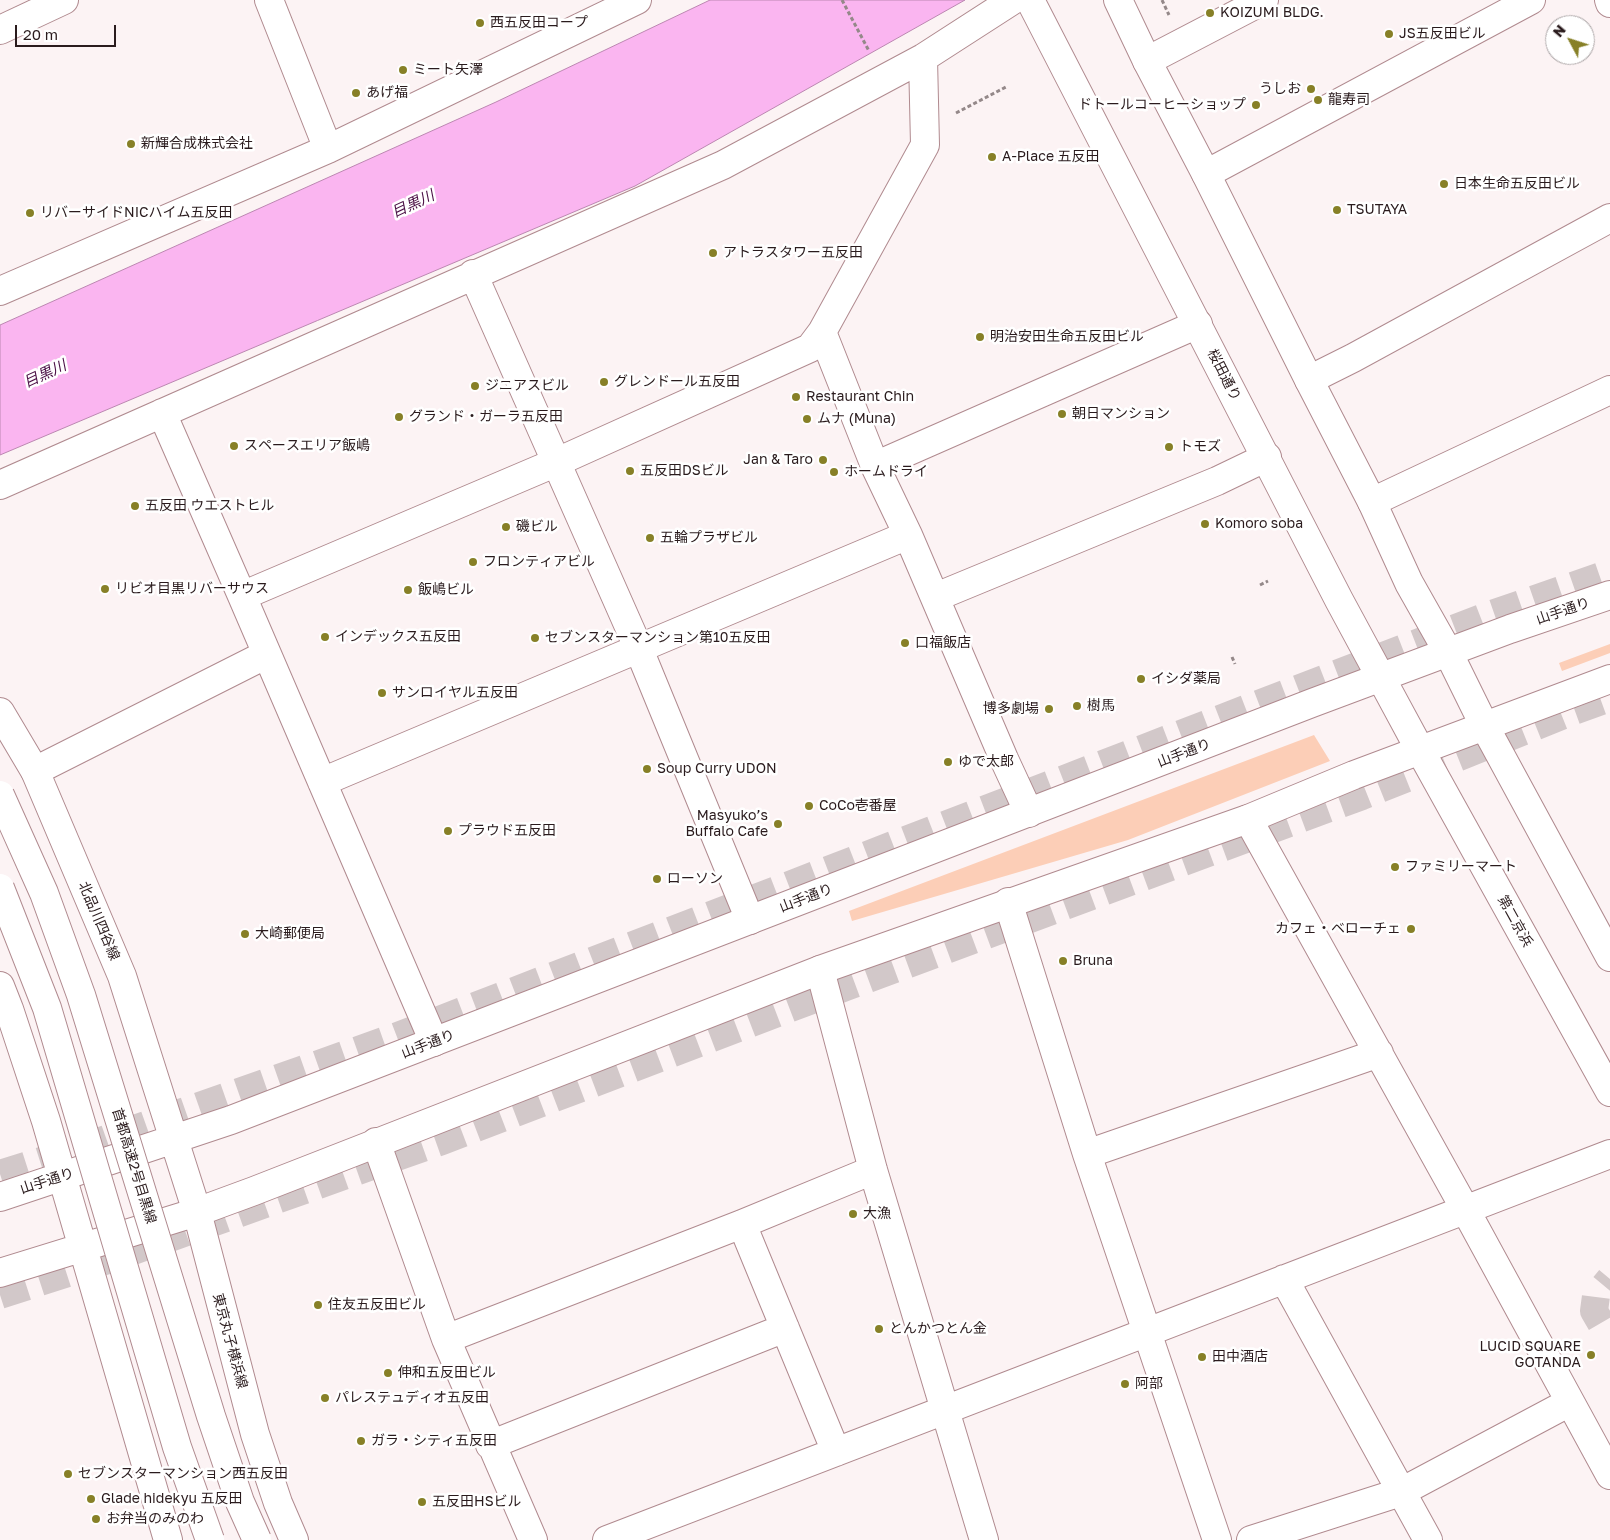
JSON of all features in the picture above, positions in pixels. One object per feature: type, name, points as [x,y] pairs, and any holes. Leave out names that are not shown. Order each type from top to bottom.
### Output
[{"type":"main road","points":[[9,17],[64,0]]},
{"type":"main road","points":[[0,291],[328,149],[637,0]]},
{"type":"main road","points":[[0,485],[473,274],[723,165],[923,58],[1013,0]]},
{"type":"main road","name":"桜田通り","points":[[1030,0],[1339,600],[1420,750]]},
{"type":"main road","points":[[1118,0],[1147,61],[1372,502],[1409,583],[1448,652],[1484,725],[1610,957]]},
{"type":"main road","points":[[1147,61],[1264,0]]},
{"type":"main road","points":[[1206,174],[1531,0]]},
{"type":"main road","points":[[272,1],[328,149]]},
{"type":"main road","points":[[242,596],[557,462],[810,348],[822,332],[925,145],[923,58]]},
{"type":"main road","points":[[1309,380],[1610,218]]},
{"type":"main road","points":[[473,274],[638,647],[750,920]]},
{"type":"main road","points":[[876,466],[1198,324]]},
{"type":"main road","points":[[822,332],[876,466],[936,597],[1004,760],[1029,813]]},
{"type":"main road","points":[[1372,502],[1610,390]]},
{"type":"main road","points":[[162,413],[434,1042]]},
{"type":"main road","points":[[936,597],[1217,482],[1266,457]]},
{"type":"main road","points":[[322,782],[908,534]]},
{"type":"main road","name":"山手通り","points":[[0,1197],[175,1140],[1448,652],[1610,595]]},
{"type":"main road","points":[[35,771],[267,654]]},
{"type":"main road","points":[[0,1273],[197,1212],[820,970],[1008,902],[1248,819],[1354,775],[1610,679]]},
{"type":"main road","name":"北品川四谷線","points":[[0,712],[35,771],[122,976],[175,1140]]},
{"type":"main road","name":"第二京浜","points":[[1420,750],[1610,1092]]},
{"type":"main road","name":"首都高速2号目黒線","points":[[0,796],[44,893],[81,995],[210,1416],[240,1502],[257,1540]]},
{"type":"main road","points":[[1248,819],[1379,1053],[1610,1475]]},
{"type":"main road","points":[[0,888],[47,1008],[177,1447],[210,1540]]},
{"type":"main road","points":[[1008,902],[1087,1154],[1217,1540]]},
{"type":"main road","points":[[820,970],[873,1170],[984,1540]]},
{"type":"main road","points":[[0,986],[43,1112],[84,1246],[168,1540]]},
{"type":"main road","points":[[1087,1154],[1379,1053]]},
{"type":"main road","name":"東京丸子横浜線","points":[[175,1140],[197,1212],[255,1434],[278,1503],[294,1540]]},
{"type":"main road","points":[[376,1142],[446,1339],[532,1540]]},
{"type":"main road","points":[[607,1540],[1610,1154]]},
{"type":"main road","points":[[446,1339],[742,1224],[873,1170]]},
{"type":"main road","points":[[742,1224],[836,1452]]},
{"type":"main road","points":[[1284,1279],[1428,1540]]},
{"type":"main road","points":[[490,1445],[785,1328]]},
{"type":"main road","points":[[1251,1540],[1401,1492],[1570,1402]]},
{"type":"path","points":[[842,0],[872,55]]},
{"type":"path","points":[[955,113],[1006,87]]},
{"type":"path","points":[[1260,585],[1268,581]]},
{"type":"path","points":[[1232,658],[1235,664]]},
{"type":"shaded area","points":[[1610,644],[1610,653],[1562,671],[1559,663]]},
{"type":"shaded area","points":[[1314,735],[1330,761],[1128,840],[852,921],[849,911]]},
{"type":"water","name":"目黒川","points":[[710,0],[965,0],[635,186],[0,455],[0,325],[496,102]]},
{"type":"tunnel","points":[[0,1174],[72,1151],[395,1037],[1492,614],[1610,573]]},
{"type":"tunnel","points":[[0,1295],[108,1260],[442,1141],[846,987],[1362,796],[1610,698]]},
{"type":"tunnel","points":[[1601,1323],[1594,1311],[1596,1296],[1610,1279]]},
{"type":"place","name":"KOIZUMI BLDG.","points":[[1210,13]]},
{"type":"place","name":"西五反田コープ","points":[[480,23]]},
{"type":"place","name":"JS五反田ビル","points":[[1389,34]]},
{"type":"place","name":"ミート矢澤","points":[[403,70]]},
{"type":"place","name":"うしお","points":[[1311,89]]},
{"type":"place","name":"あげ福","points":[[356,93]]},
{"type":"place","name":"龍寿司","points":[[1318,100]]},
{"type":"place","name":"ドトールコーヒーショップ","points":[[1256,105]]},
{"type":"place","name":"新輝合成株式会社","points":[[131,144]]},
{"type":"place","name":"A-Place 五反田","points":[[992,157]]},
{"type":"place","name":"日本生命五反田ビル","points":[[1444,184]]},
{"type":"place","name":"TSUTAYA","points":[[1337,210]]},
{"type":"place","name":"リバーサイドNICハイム五反田","points":[[30,213]]},
{"type":"place","name":"アトラスタワー五反田","points":[[713,253]]},
{"type":"place","name":"明治安田生命五反田ビル","points":[[980,337]]},
{"type":"place","name":"グレンドール五反田","points":[[604,382]]},
{"type":"place","name":"ジニアスビル","points":[[475,386]]},
{"type":"place","name":"Restaurant Chin","points":[[796,397]]},
{"type":"place","name":"朝日マンション","points":[[1062,414]]},
{"type":"place","name":"グランド・ガーラ五反田","points":[[399,417]]},
{"type":"place","name":"ムナ (Muna)","points":[[807,419]]},
{"type":"place","name":"スペースエリア飯嶋","points":[[234,446]]},
{"type":"place","name":"トモズ","points":[[1169,447]]},
{"type":"place","name":"Jan & Taro","points":[[823,460]]},
{"type":"place","name":"五反田DSビル","points":[[630,471]]},
{"type":"place","name":"ホームドライ","points":[[834,472]]},
{"type":"place","name":"五反田 ウエストヒル","points":[[135,506]]},
{"type":"place","name":"Komoro soba","points":[[1205,524]]},
{"type":"place","name":"磯ビル","points":[[506,527]]},
{"type":"place","name":"五輪プラザビル","points":[[650,538]]},
{"type":"place","name":"フロンティアビル","points":[[473,562]]},
{"type":"place","name":"リビオ目黒リバーサウス","points":[[105,589]]},
{"type":"place","name":"飯嶋ビル","points":[[408,590]]},
{"type":"place","name":"インデックス五反田","points":[[325,637]]},
{"type":"place","name":"セブンスターマンション第10五反田","points":[[535,638]]},
{"type":"place","name":"口福飯店","points":[[905,643]]},
{"type":"place","name":"イシダ薬局","points":[[1141,679]]},
{"type":"place","name":"サンロイヤル五反田","points":[[382,693]]},
{"type":"place","name":"樹馬","points":[[1077,706]]},
{"type":"place","name":"博多劇場","points":[[1049,709]]},
{"type":"place","name":"ゆで太郎","points":[[948,762]]},
{"type":"place","name":"Soup Curry UDON","points":[[647,769]]},
{"type":"place","name":"CoCo壱番屋","points":[[809,806]]},
{"type":"place","name":"Masyuko’s Buffalo Cafe","points":[[778,824]]},
{"type":"place","name":"プラウド五反田","points":[[448,831]]},
{"type":"place","name":"ファミリーマート","points":[[1395,867]]},
{"type":"place","name":"ローソン","points":[[657,879]]},
{"type":"place","name":"カフェ・ベローチェ","points":[[1411,929]]},
{"type":"place","name":"大崎郵便局","points":[[245,934]]},
{"type":"place","name":"Bruna","points":[[1063,961]]},
{"type":"place","name":"大漁","points":[[853,1214]]},
{"type":"place","name":"住友五反田ビル","points":[[318,1305]]},
{"type":"place","name":"とんかつとん金","points":[[879,1329]]},
{"type":"place","name":"LUCID SQUARE GOTANDA","points":[[1591,1355]]},
{"type":"place","name":"田中酒店","points":[[1202,1357]]},
{"type":"place","name":"伸和五反田ビル","points":[[388,1373]]},
{"type":"place","name":"阿部","points":[[1125,1384]]},
{"type":"place","name":"パレステュディオ五反田","points":[[325,1398]]},
{"type":"place","name":"ガラ・シティ五反田","points":[[361,1441]]},
{"type":"place","name":"セブンスターマンション西五反田","points":[[68,1474]]},
{"type":"place","name":"Glade hidekyu 五反田","points":[[91,1499]]},
{"type":"place","name":"五反田HSビル","points":[[422,1502]]},
{"type":"place","name":"お弁当のみのわ","points":[[96,1519]]}]
